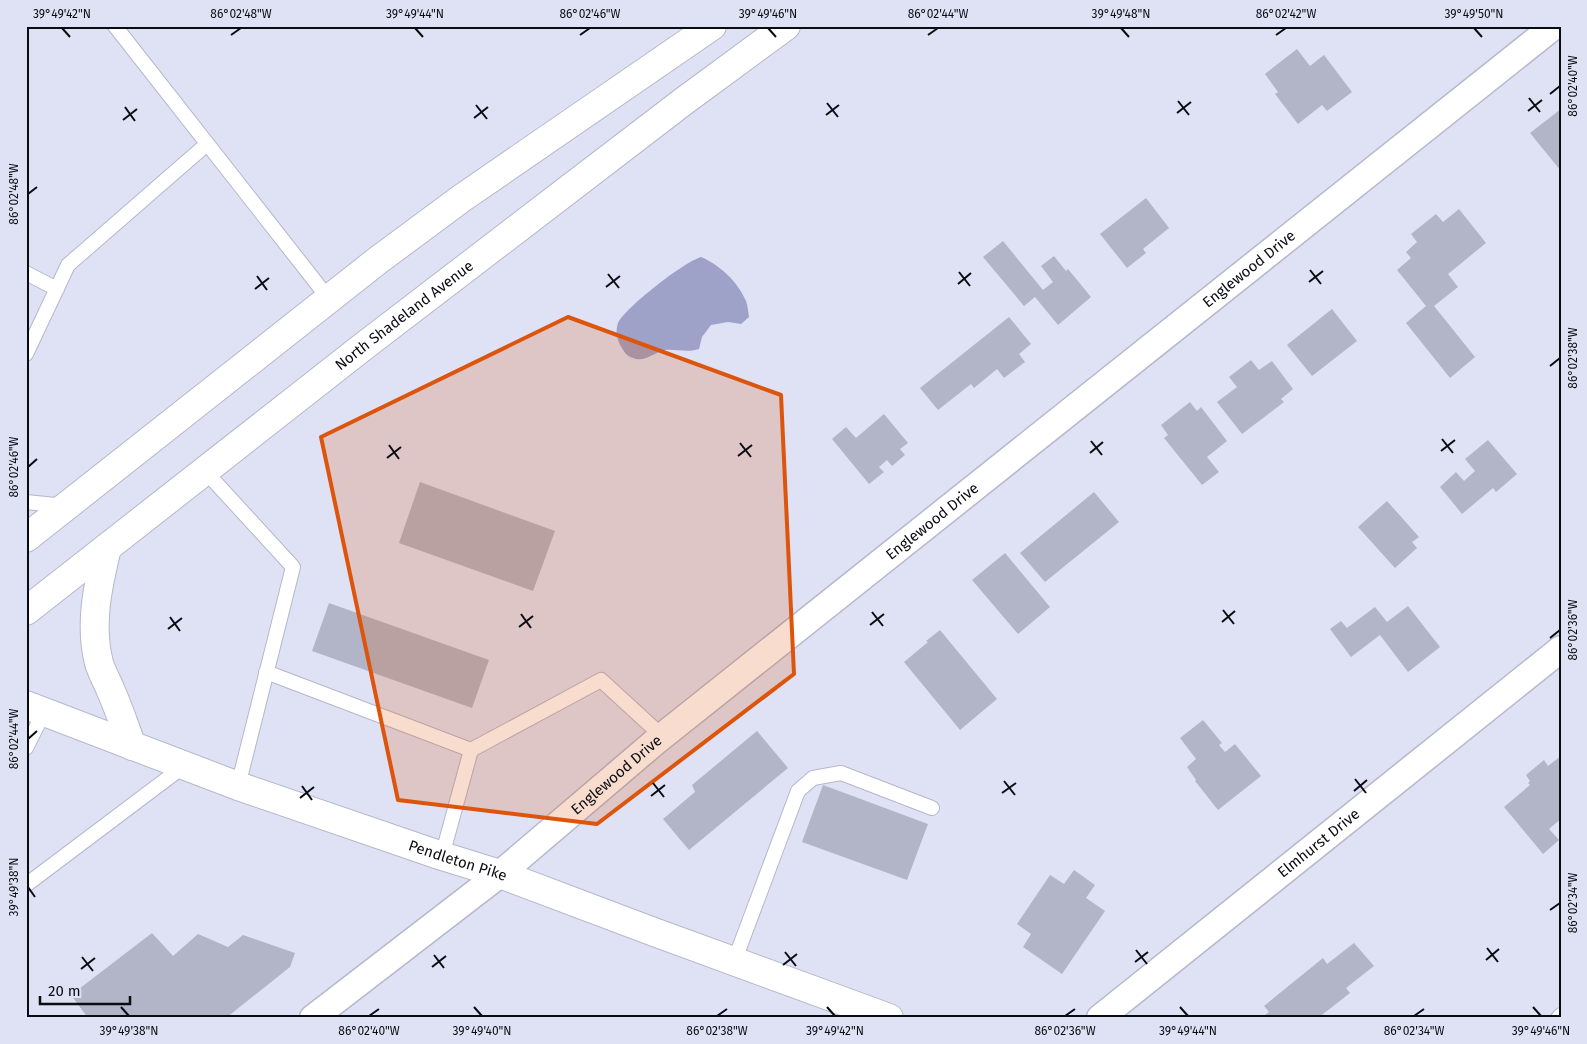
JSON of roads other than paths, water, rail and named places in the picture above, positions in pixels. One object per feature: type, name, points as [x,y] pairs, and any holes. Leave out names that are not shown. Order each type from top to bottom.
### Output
[{"type":"main road","points":[[26,538],[377,261],[462,198],[712,26]]},
{"type":"main road","name":"North Shadeland Avenue","points":[[26,612],[364,346],[684,101],[786,26]]},
{"type":"main road","points":[[108,548],[96,599],[96,647],[104,679],[111,691],[132,746]]},
{"type":"main road","name":"Pendleton Pike","points":[[35,708],[238,786],[500,874],[889,1018]]},
{"type":"street","name":"Englewood Drive","points":[[313,1018],[500,874],[662,736],[1554,26]]},
{"type":"street","name":"Elmhurst Drive","points":[[1100,1018],[1561,649]]},
{"type":"lane","points":[[115,26],[329,299]]},
{"type":"lane","points":[[26,354],[68,265],[207,144]]},
{"type":"lane","points":[[26,274],[57,289]]},
{"type":"lane","points":[[206,471],[293,567],[238,786]]},
{"type":"lane","points":[[26,502],[67,506]]},
{"type":"lane","points":[[266,672],[471,750]]},
{"type":"lane","points":[[442,856],[471,750],[601,680],[662,736]]},
{"type":"lane","points":[[26,748],[35,708]]},
{"type":"lane","points":[[26,885],[184,766]]},
{"type":"lane","points":[[734,962],[798,791],[813,778],[841,773],[932,808]]},
{"type":"water","points":[[701,257],[728,275],[738,287],[746,301],[749,317],[741,324],[728,322],[711,325],[702,337],[699,349],[690,351],[665,350],[642,359],[633,358],[628,355],[620,345],[617,336],[618,323],[623,316],[643,296],[669,276]]}]
